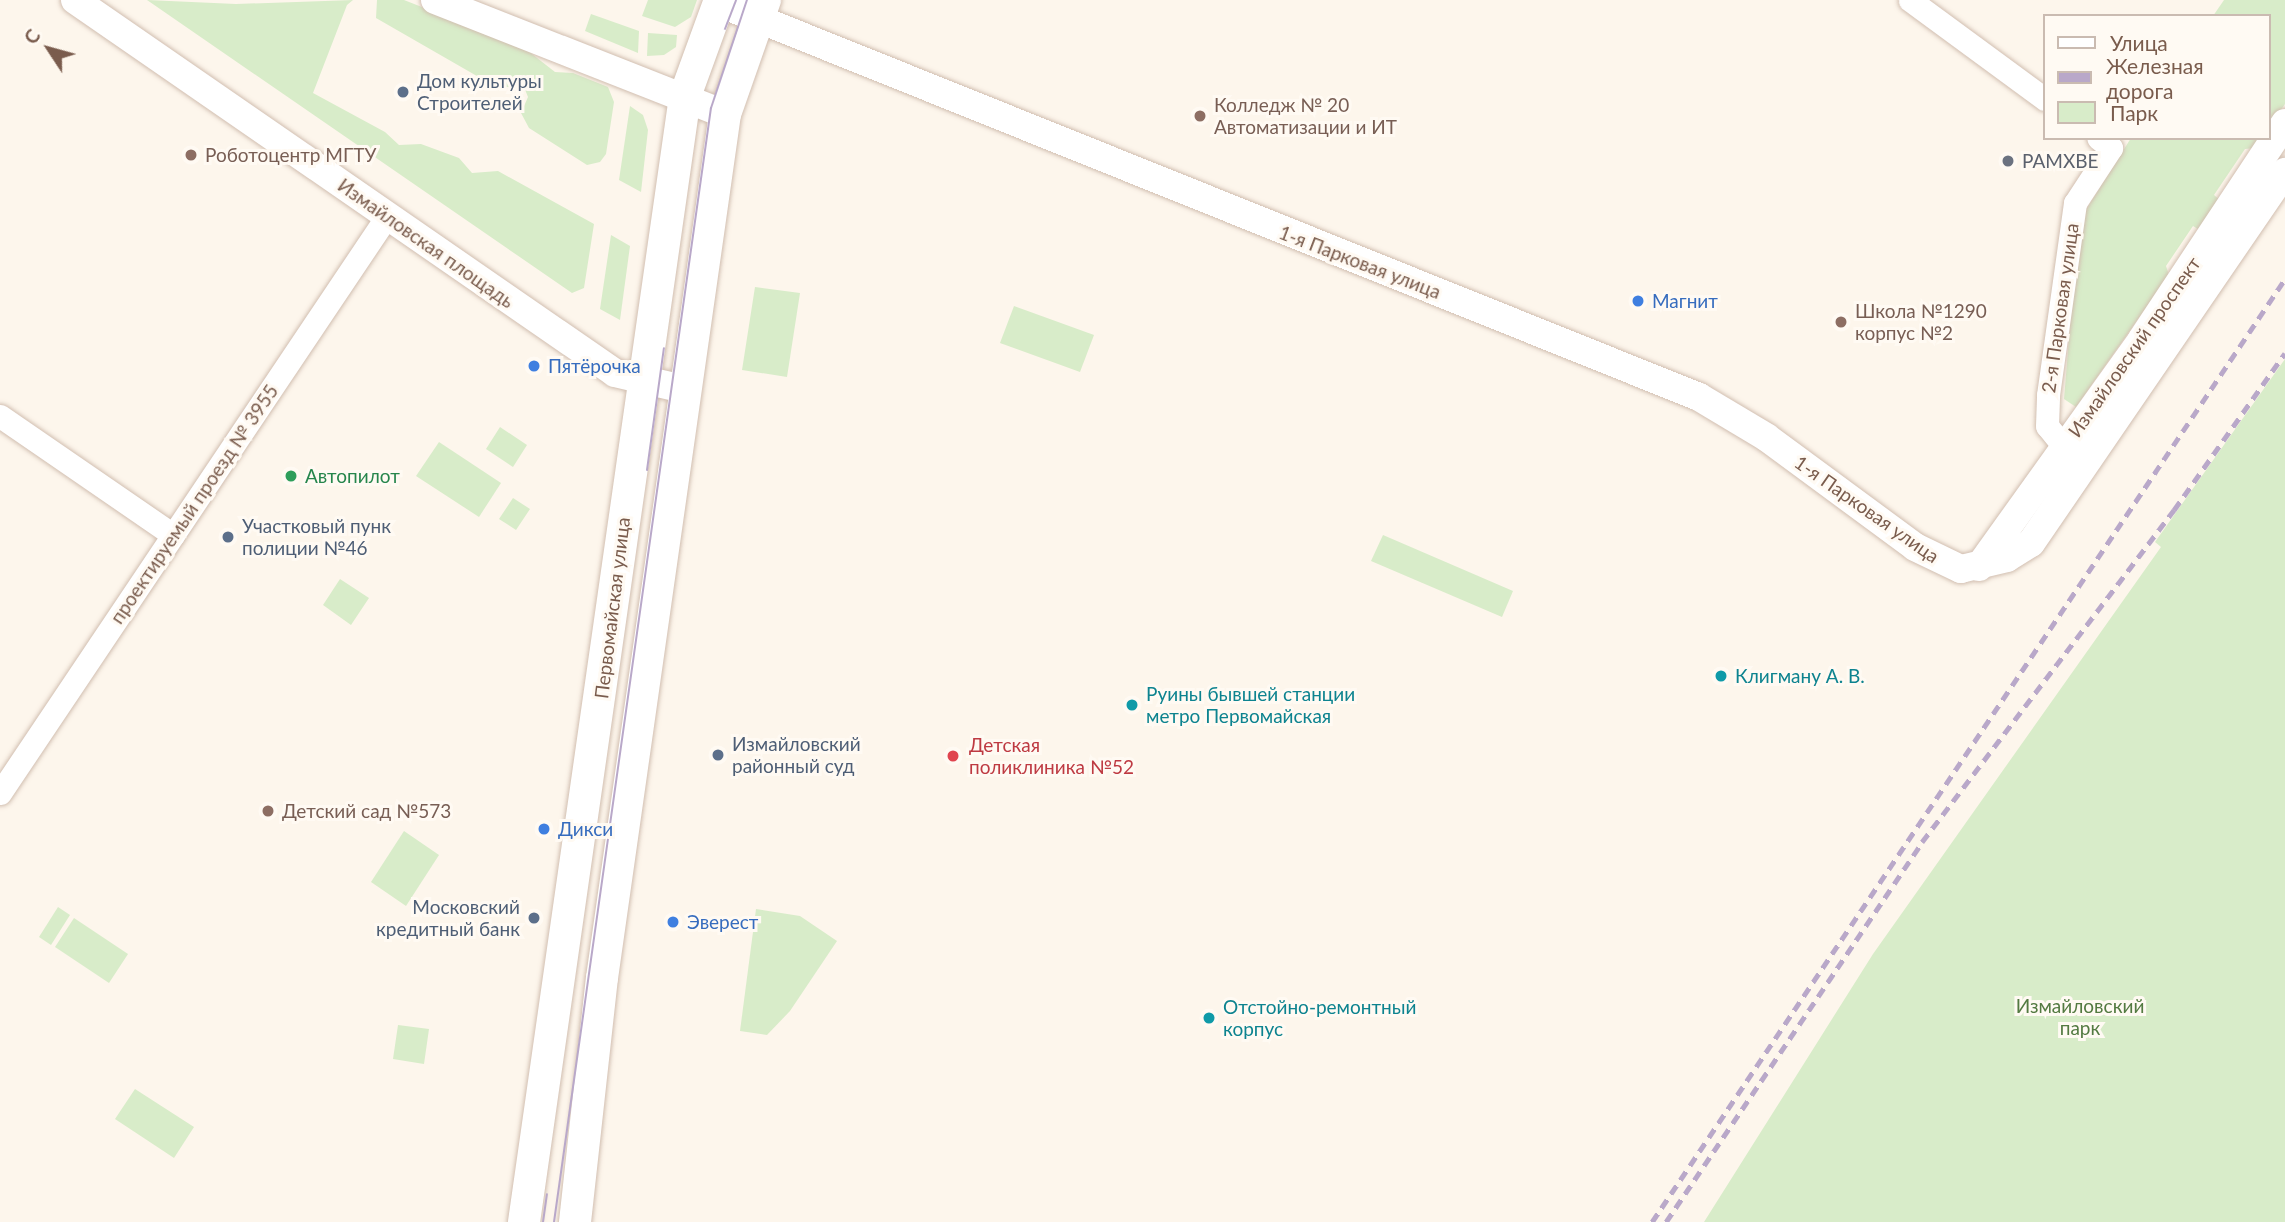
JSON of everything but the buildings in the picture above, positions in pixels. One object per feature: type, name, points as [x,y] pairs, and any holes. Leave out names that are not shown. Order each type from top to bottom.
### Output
[{"type":"main road","name":"Первомайская улица","points":[[524,1222],[685,96],[719,2]]},
{"type":"main road","points":[[530,1184],[576,1212],[602,978],[725,114],[761,9]]},
{"type":"street","name":"Измайловская площадь","points":[[75,0],[615,373],[684,390]]},
{"type":"street","points":[[435,0],[685,96],[725,114]]},
{"type":"street","points":[[1910,0],[2044,98]]},
{"type":"street","name":"1-я Парковая улица","points":[[719,2],[761,9],[1699,397],[1766,437],[1915,547],[1949,566],[1976,568]]},
{"type":"street","name":"Измайловский проспект","points":[[1976,568],[2065,447],[2285,123]]},
{"type":"street","name":"2-я Парковая улица","points":[[2065,447],[2047,426],[2047,403],[2071,220],[2083,189],[2112,148],[2101,140]]},
{"type":"street","name":"Измайловский проспект","points":[[1976,568],[2007,558],[2031,542],[2285,172]]},
{"type":"street","name":"проектируемый проезд № 3955","points":[[0,793],[387,216]]},
{"type":"street","points":[[0,416],[173,535]]},
{"type":"green space","points":[[147,0],[236,4],[353,0],[347,5],[313,93],[385,132],[399,145],[421,144],[459,158],[472,173],[498,171],[594,224],[584,288],[572,293]]},
{"type":"green space","points":[[377,0],[404,0],[523,47],[555,72],[573,73],[608,87],[614,102],[606,154],[600,162],[587,165],[529,128],[521,113],[528,97],[524,87],[496,87],[376,18]]},
{"type":"green space","points":[[648,0],[697,0],[691,17],[675,27],[642,16]]},
{"type":"green space","points":[[2224,0],[2285,0],[2285,104],[2271,124],[2271,14],[2214,14]]},
{"type":"green space","points":[[591,14],[639,31],[638,53],[585,31]]},
{"type":"green space","points":[[648,33],[677,35],[676,47],[664,55],[647,56]]},
{"type":"green space","points":[[630,106],[643,115],[648,130],[641,192],[619,180]]},
{"type":"green space","points":[[2130,140],[2261,140],[2255,148],[2245,149],[2214,195],[2221,201],[2201,231],[2193,226],[2166,266],[2169,275],[2076,407],[2064,399],[2076,254],[2084,213]]},
{"type":"green space","points":[[611,235],[630,246],[620,320],[600,309]]},
{"type":"green space","points":[[755,287],[800,293],[787,377],[742,370]]},
{"type":"green space","points":[[1014,306],[1094,335],[1080,372],[1000,343]]},
{"type":"green space","name":"Измайловский парк","points":[[2285,359],[2285,1222],[1704,1222],[1873,954],[2161,547],[2155,542]]},
{"type":"green space","points":[[500,427],[527,445],[513,467],[486,449]]},
{"type":"green space","points":[[439,442],[501,483],[479,517],[416,476]]},
{"type":"green space","points":[[513,498],[530,509],[516,530],[499,519]]},
{"type":"green space","points":[[1383,535],[1513,591],[1502,617],[1371,561]]},
{"type":"green space","points":[[340,579],[369,598],[351,625],[323,605]]},
{"type":"green space","points":[[404,831],[439,855],[406,906],[371,882]]},
{"type":"green space","points":[[58,907],[70,915],[51,945],[39,937]]},
{"type":"green space","points":[[756,909],[800,916],[837,941],[790,1011],[767,1035],[740,1031]]},
{"type":"green space","points":[[74,918],[128,954],[109,983],[55,947]]},
{"type":"green space","points":[[398,1025],[429,1029],[424,1064],[393,1059]]},
{"type":"green space","points":[[135,1089],[194,1127],[174,1158],[115,1119]]},
{"type":"tram line","points":[[725,29],[736,0]]},
{"type":"tram line","points":[[554,1222],[711,108],[747,0]]},
{"type":"tram line","points":[[647,470],[664,348]]},
{"type":"tram line","points":[[543,1222],[547,1194]]},
{"type":"railway","points":[[1652,1222],[2285,279]]},
{"type":"railway","points":[[1666,1222],[1922,842],[2174,510],[2285,353]]},
{"type":"place","name":"Дом культуры Строителей","points":[[403,92]]},
{"type":"place","name":"Колледж № 20 Автоматизации и ИТ","points":[[1200,116]]},
{"type":"place","name":"Роботоцентр МГТУ","points":[[191,155]]},
{"type":"place","name":"РАМХВЕ","points":[[2008,161]]},
{"type":"place","name":"Магнит","points":[[1638,301]]},
{"type":"place","name":"Школа №1290 корпус №2","points":[[1841,322]]},
{"type":"place","name":"Пятёрочка","points":[[534,366]]},
{"type":"place","name":"Автопилот","points":[[291,476]]},
{"type":"place","name":"Участковый пунк полиции №46","points":[[228,537]]},
{"type":"place","name":"Клигману А. В.","points":[[1721,676]]},
{"type":"place","name":"Руины бывшей станции метро Первомайская","points":[[1132,705]]},
{"type":"place","name":"Измайловский районный суд","points":[[718,755]]},
{"type":"place","name":"Детская поликлиника №52","points":[[953,756]]},
{"type":"place","name":"Детский сад №573","points":[[268,811]]},
{"type":"place","name":"Дикси","points":[[544,829]]},
{"type":"place","name":"Московский кредитный банк","points":[[534,918]]},
{"type":"place","name":"Эверест","points":[[673,922]]},
{"type":"place","name":"Отстойно-ремонтный корпус","points":[[1209,1018]]}]
